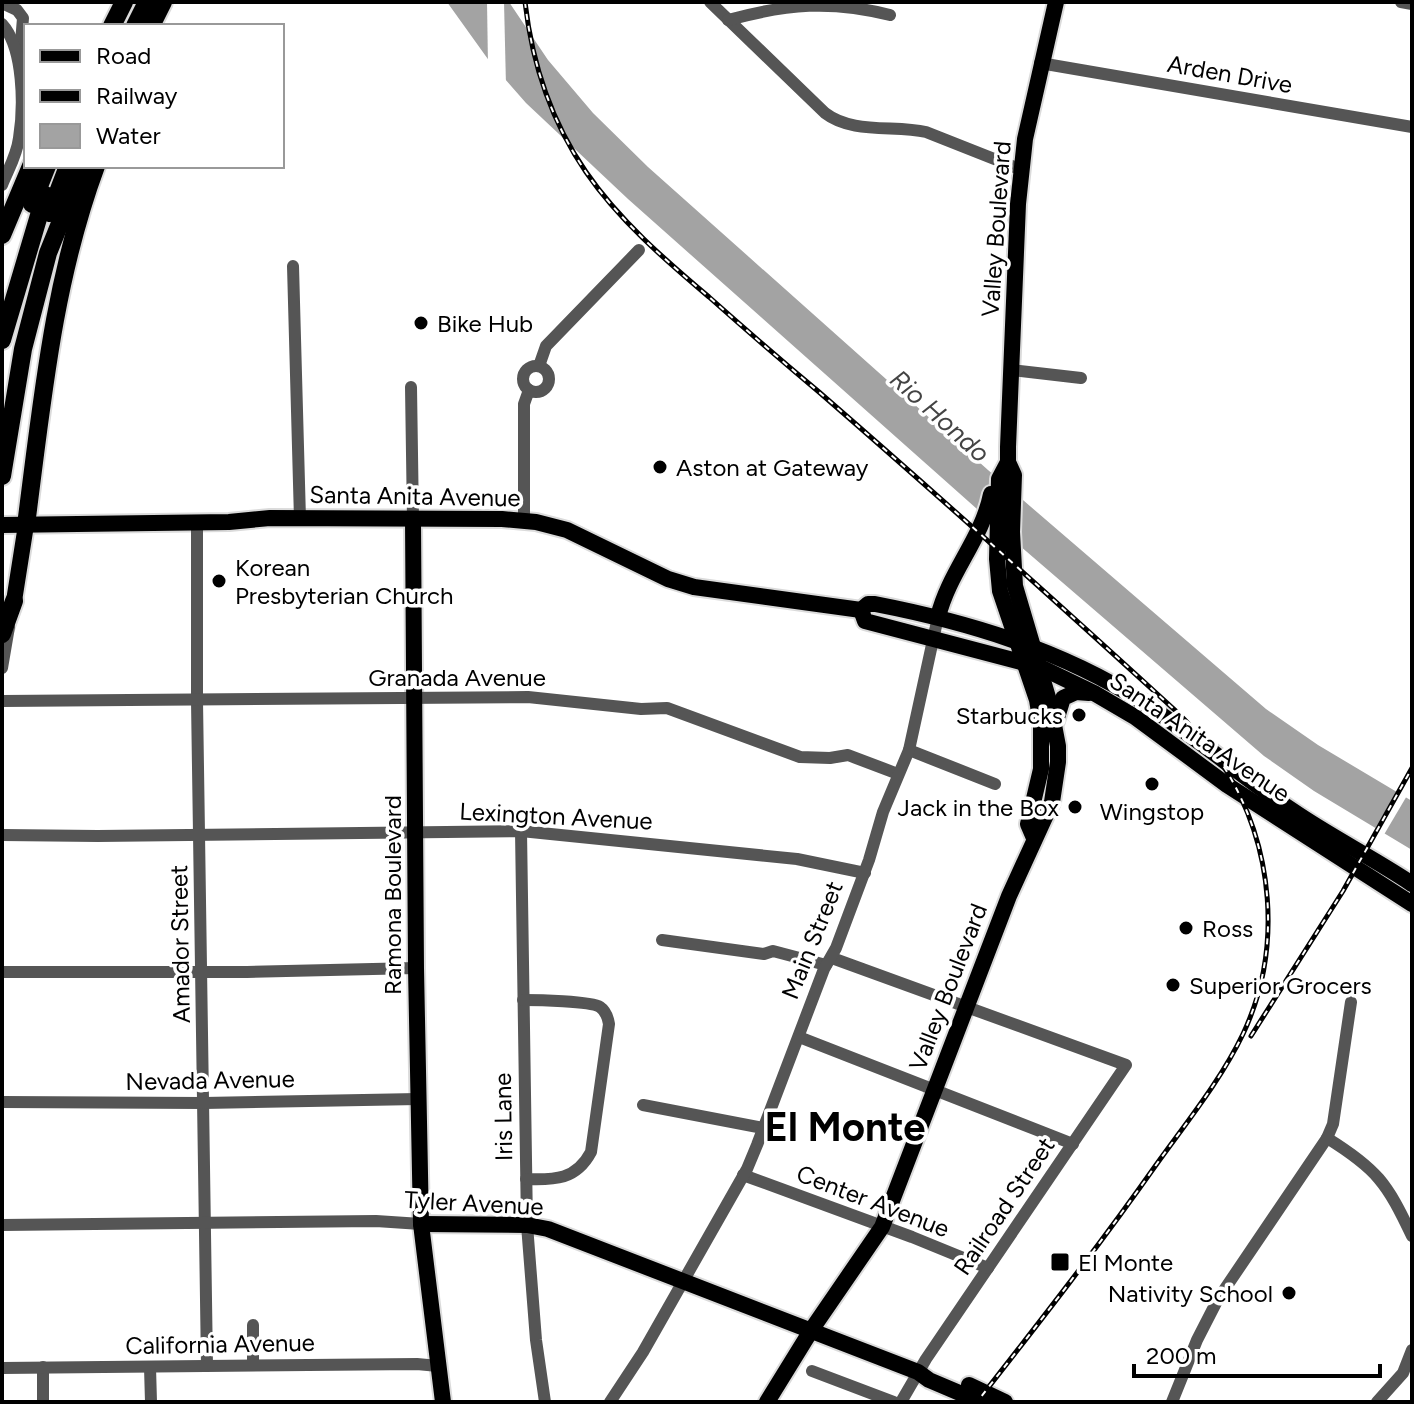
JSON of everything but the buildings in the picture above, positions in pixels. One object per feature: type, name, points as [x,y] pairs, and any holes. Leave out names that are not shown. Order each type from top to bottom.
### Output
[{"type":"highway","points":[[113,24],[124,2]]},
{"type":"highway","points":[[124,24],[135,2]]},
{"type":"highway","points":[[136,24],[147,2]]},
{"type":"highway","points":[[152,24],[163,2]]},
{"type":"highway","points":[[2,235],[30,168]]},
{"type":"highway","points":[[2,297],[46,168]]},
{"type":"highway","points":[[2,340],[30,240],[55,168]]},
{"type":"highway","points":[[2,401],[20,313],[41,239],[67,168]]},
{"type":"highway","points":[[2,476],[23,349],[48,253],[82,168]]},
{"type":"highway","points":[[26,525],[56,310],[71,241],[95,168]]},
{"type":"highway","points":[[2,634],[14,601]]},
{"type":"main road","name":"Valley Boulevard","points":[[1034,838],[1028,824],[1041,769],[1043,740],[1037,700],[1000,591],[997,559],[999,479],[1008,462],[1025,136],[1056,2]]},
{"type":"main road","name":"Valley Boulevard","points":[[767,1402],[812,1329],[882,1227],[1054,791],[1058,762],[1055,727],[1015,586],[1014,475],[1008,462]]},
{"type":"main road","name":"Main Street","points":[[938,617],[950,580],[985,520],[993,485],[999,479]]},
{"type":"main road","name":"Santa Anita Avenue","points":[[2,525],[300,519],[524,520],[567,530],[668,579],[694,587],[861,610],[868,604],[875,604],[938,617],[1034,647],[1105,680],[1164,717],[1297,814],[1412,884]]},
{"type":"main road","name":"Ramona Boulevard","points":[[413,520],[421,1224],[443,1402]]},
{"type":"main road","points":[[14,601],[26,525]]},
{"type":"main road","name":"Santa Anita Avenue","points":[[861,610],[865,621],[1040,667],[1094,693],[1135,717],[1227,785],[1412,904]]},
{"type":"main road","points":[[1055,727],[1063,698],[1076,692],[1094,693]]},
{"type":"main road","points":[[1135,717],[1144,713],[1164,717]]},
{"type":"main road","name":"Tyler Avenue","points":[[421,1224],[527,1225],[548,1229],[812,1329],[918,1372],[929,1380],[981,1402]]},
{"type":"main road","name":"Tyler Avenue","points":[[918,1372],[960,1381],[1005,1402]]},
{"type":"street","points":[[710,2],[825,113],[843,124],[926,132],[1022,170]]},
{"type":"street","points":[[1401,2],[1412,4]]},
{"type":"street","points":[[2,3],[17,10],[23,18],[19,58],[19,138],[2,185]]},
{"type":"street","points":[[728,20],[813,3],[890,15]]},
{"type":"street","points":[[2,24],[19,58]]},
{"type":"street","name":"Arden Drive","points":[[1040,63],[1412,127]]},
{"type":"street","points":[[539,366],[546,346],[639,250]]},
{"type":"street","points":[[293,266],[300,519]]},
{"type":"street","points":[[539,366],[548,374],[547,386],[537,392],[529,390],[523,376],[531,367],[539,366]]},
{"type":"street","points":[[1011,370],[1081,378]]},
{"type":"street","name":"Ramona Boulevard","points":[[411,387],[413,520]]},
{"type":"street","points":[[524,520],[524,404],[529,390]]},
{"type":"street","name":"Amador Street","points":[[197,523],[207,1366]]},
{"type":"street","points":[[2,668],[14,601]]},
{"type":"street","name":"Main Street","points":[[609,1400],[631,1372],[743,1175],[763,1128],[865,873],[909,750],[938,617]]},
{"type":"street","name":"Granada Avenue","points":[[2,701],[528,697],[641,709],[667,708],[800,757],[848,755],[898,774]]},
{"type":"street","points":[[909,750],[995,784]]},
{"type":"street","name":"Lexington Avenue","points":[[2,835],[521,831],[787,857],[865,873]]},
{"type":"street","name":"Iris Lane","points":[[521,831],[527,1225],[536,1340],[545,1402]]},
{"type":"street","points":[[662,940],[764,954],[773,951],[829,961],[967,1006]]},
{"type":"street","points":[[2,972],[416,968]]},
{"type":"street","points":[[523,1000],[597,1005],[603,1009],[609,1024],[591,1152],[585,1164],[568,1177],[558,1180],[526,1179]]},
{"type":"street","points":[[1172,1402],[1197,1340],[1218,1299],[1327,1138],[1333,1124],[1351,1002]]},
{"type":"street","name":"Railroad Street","points":[[901,1402],[918,1372],[1126,1065],[967,1006]]},
{"type":"street","points":[[799,1037],[1073,1144]]},
{"type":"street","name":"Nevada Avenue","points":[[2,1102],[204,1103],[418,1099]]},
{"type":"street","points":[[643,1105],[763,1128]]},
{"type":"street","points":[[1327,1138],[1362,1160],[1377,1174],[1412,1236]]},
{"type":"street","name":"Center Avenue","points":[[743,1175],[988,1268]]},
{"type":"street","name":"Tyler Avenue","points":[[2,1225],[376,1221],[421,1224]]},
{"type":"street","points":[[253,1325],[253,1365]]},
{"type":"street","points":[[1377,1402],[1408,1375],[1412,1350]]},
{"type":"street","name":"California Avenue","points":[[2,1368],[438,1366]]},
{"type":"street","points":[[43,1367],[43,1402]]},
{"type":"street","points":[[150,1367],[151,1402]]},
{"type":"street","points":[[812,1371],[894,1402]]},
{"type":"water","points":[[447,2],[509,2],[548,60],[593,113],[648,167],[988,470],[1266,709],[1318,745],[1412,801],[1412,850],[1314,791],[1264,756],[977,509],[628,199],[526,103],[490,62]]},
{"type":"pier","points":[[487,2],[504,2],[506,86],[488,66]]},
{"type":"pier","points":[[1399,788],[1408,794],[1382,838],[1373,832]]},
{"type":"railway","points":[[525,2],[538,69],[553,112],[586,172],[613,206],[675,268],[909,471],[1177,712],[1224,767],[1254,830],[1263,864],[1268,933],[1256,1001],[1243,1034],[1191,1117],[977,1402]]},
{"type":"railway","points":[[1251,1036],[1343,891],[1412,768]]},
{"type":"place","name":"Bike Hub","points":[[421,323]]},
{"type":"place","name":"Aston at Gateway","points":[[660,467]]},
{"type":"place","name":"Korean Presbyterian Church","points":[[219,581]]},
{"type":"place","name":"Starbucks","points":[[1079,715]]},
{"type":"place","name":"Wingstop","points":[[1152,784]]},
{"type":"place","name":"Jack in the Box","points":[[1075,807]]},
{"type":"place","name":"Ross","points":[[1186,928]]},
{"type":"place","name":"Superior Grocers","points":[[1173,985]]},
{"type":"place","name":"El Monte","points":[[1060,1262]]},
{"type":"place","name":"Nativity School","points":[[1289,1293]]},
{"type":"district","name":"El Monte","points":[[845,1127]]},
{"type":"water label","name":"Rio Hondo","points":[[940,416]]}]
